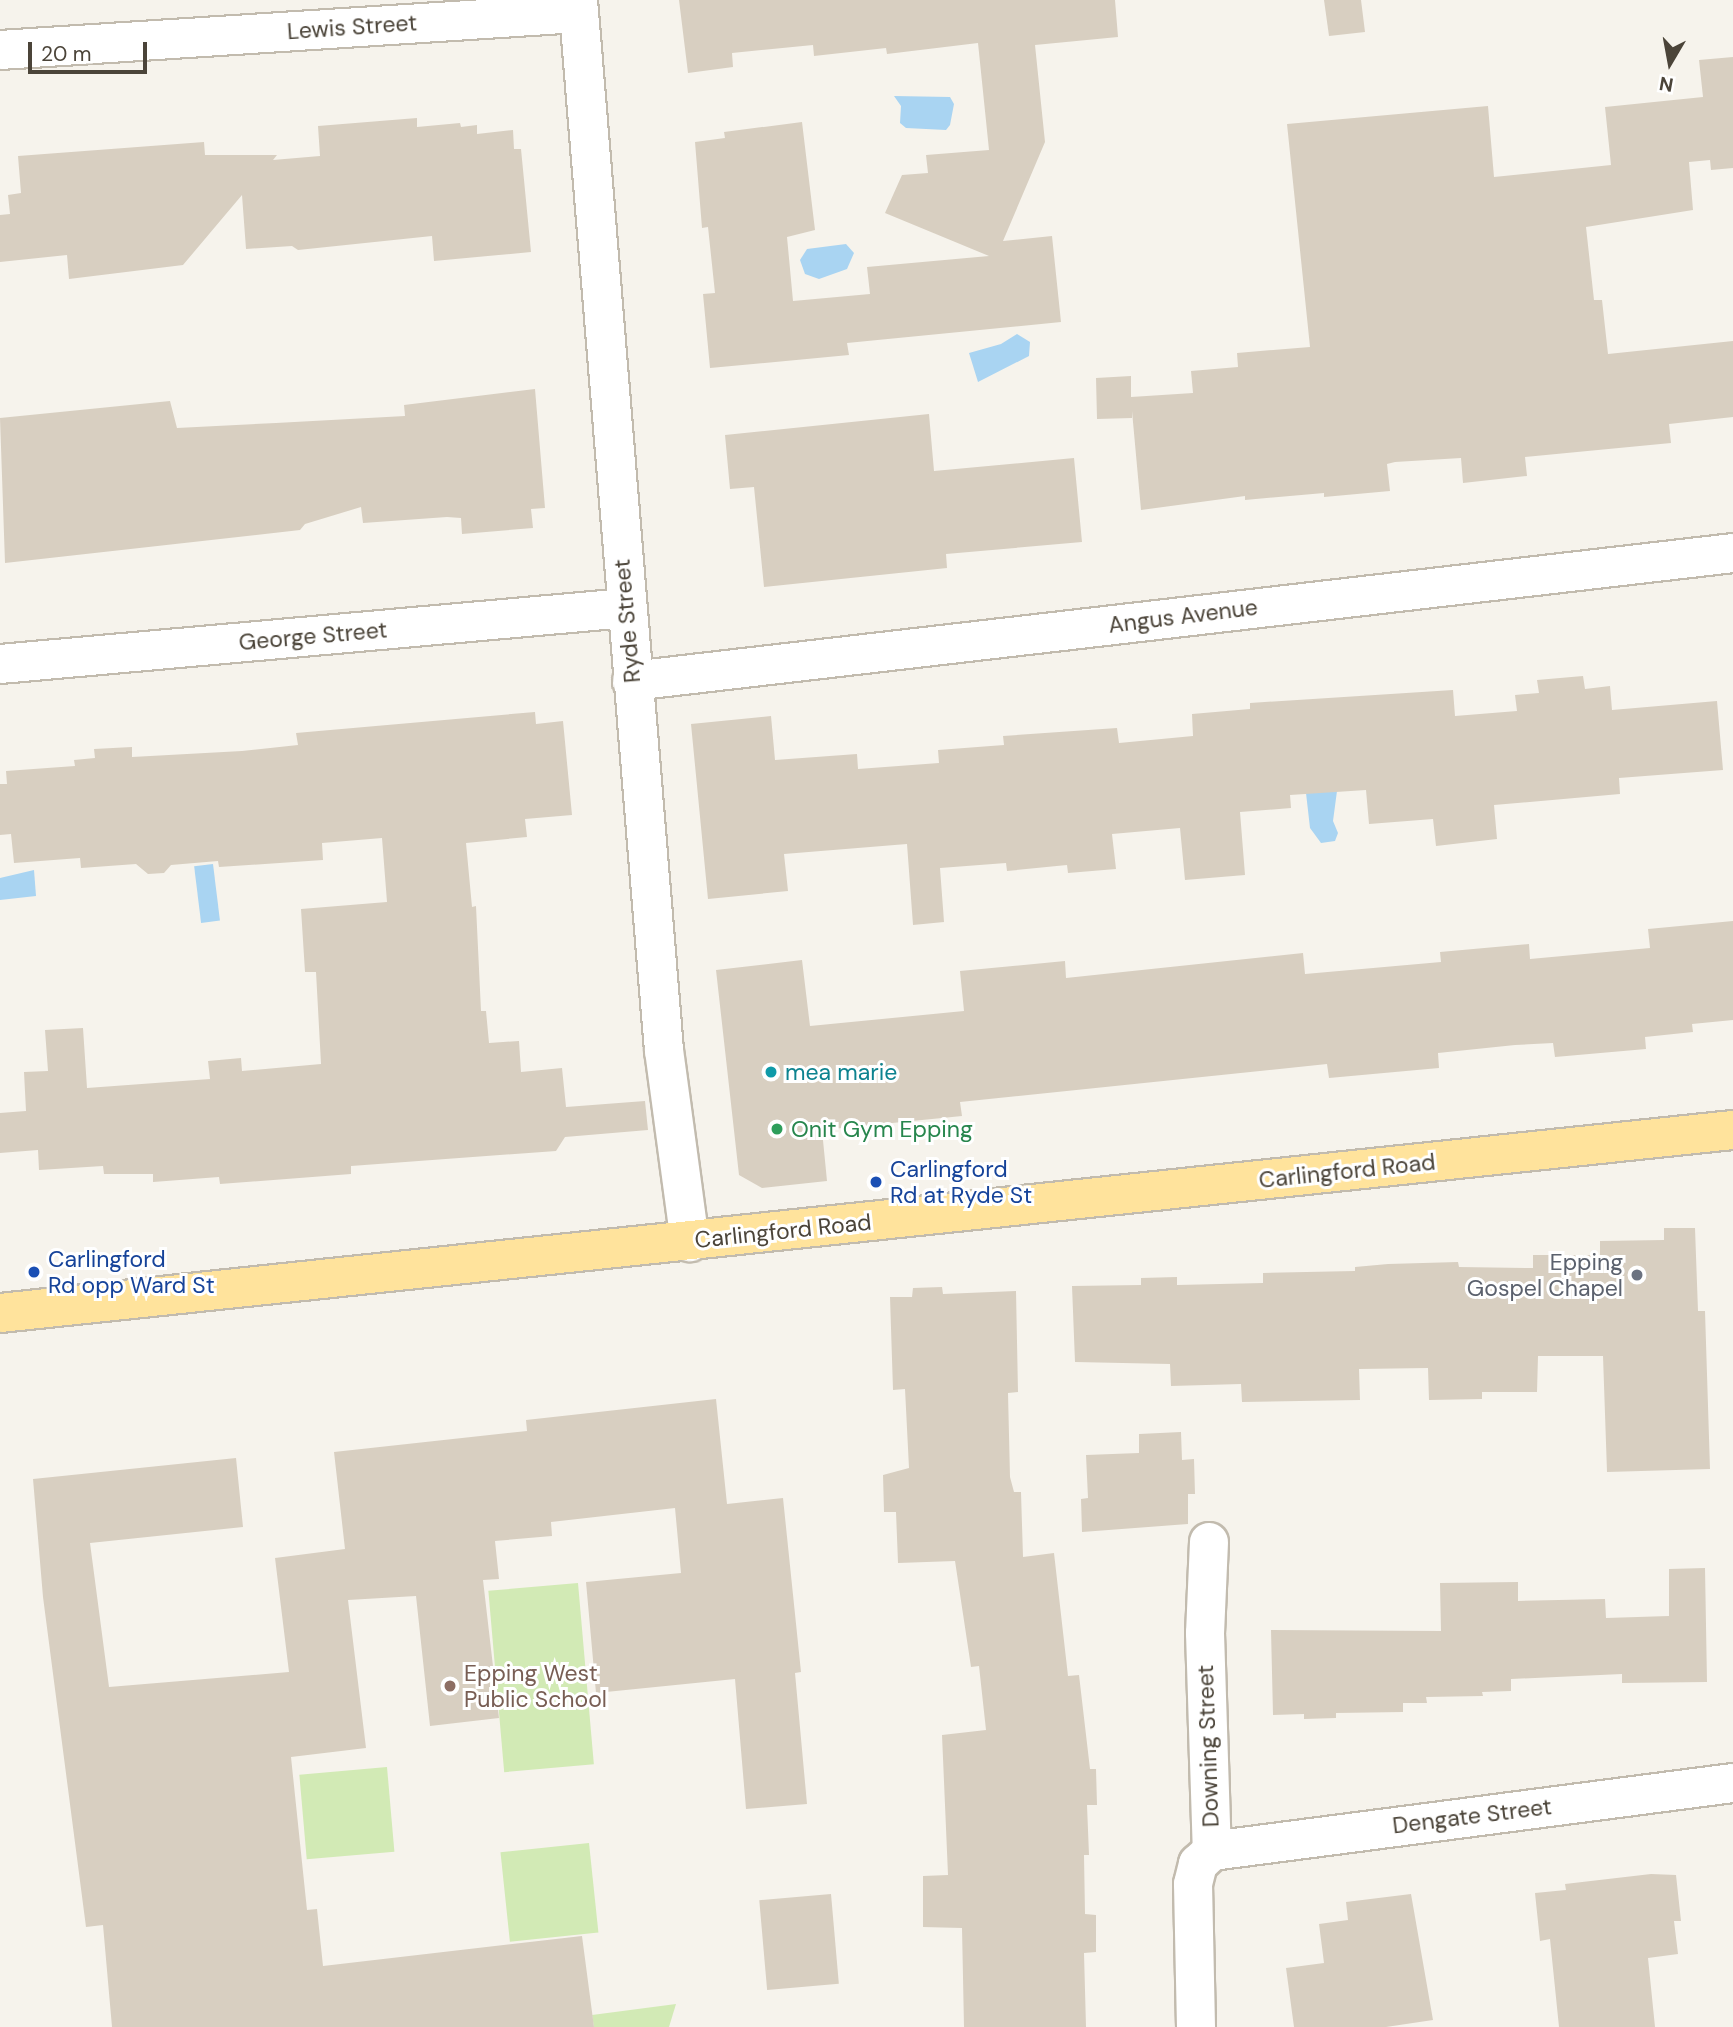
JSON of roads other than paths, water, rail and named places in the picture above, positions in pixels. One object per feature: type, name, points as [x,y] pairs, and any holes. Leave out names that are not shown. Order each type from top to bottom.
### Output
[{"type":"main road","name":"Carlingford Road","points":[[0,1313],[1733,1130]]},
{"type":"street","name":"Lewis Street","points":[[0,50],[579,6]]},
{"type":"street","name":"Ryde Street","points":[[579,6],[664,1050],[690,1242]]},
{"type":"street","name":"Angus Avenue","points":[[632,681],[1733,553]]},
{"type":"street","name":"George Street","points":[[0,664],[626,608]]},
{"type":"street","name":"Downing Street","points":[[1196,2027],[1193,1884],[1198,1864],[1212,1851],[1205,1633],[1209,1542]]},
{"type":"street","name":"Dengate Street","points":[[1212,1851],[1733,1783]]},
{"type":"water","points":[[894,96],[950,97],[954,104],[950,125],[946,130],[906,128],[900,123],[901,106]]},
{"type":"water","points":[[846,244],[854,253],[847,269],[819,279],[805,274],[800,260],[807,249]]},
{"type":"water","points":[[1017,334],[1030,342],[1029,356],[978,382],[969,353],[1001,344]]},
{"type":"water","points":[[1337,791],[1333,821],[1338,833],[1335,841],[1321,843],[1310,828],[1306,793]]},
{"type":"water","points":[[213,864],[220,921],[201,923],[194,866]]},
{"type":"water","points":[[34,870],[36,896],[0,900],[0,878]]},
{"type":"place","name":"mea marie","points":[[771,1072]]},
{"type":"place","name":"Onit Gym Epping","points":[[777,1129]]},
{"type":"place","name":"Carlingford Rd at Ryde St","points":[[876,1182]]},
{"type":"place","name":"Carlingford Rd opp Ward St","points":[[34,1272]]},
{"type":"place","name":"Epping Gospel Chapel","points":[[1637,1275]]},
{"type":"place","name":"Epping West Public School","points":[[450,1686]]}]
